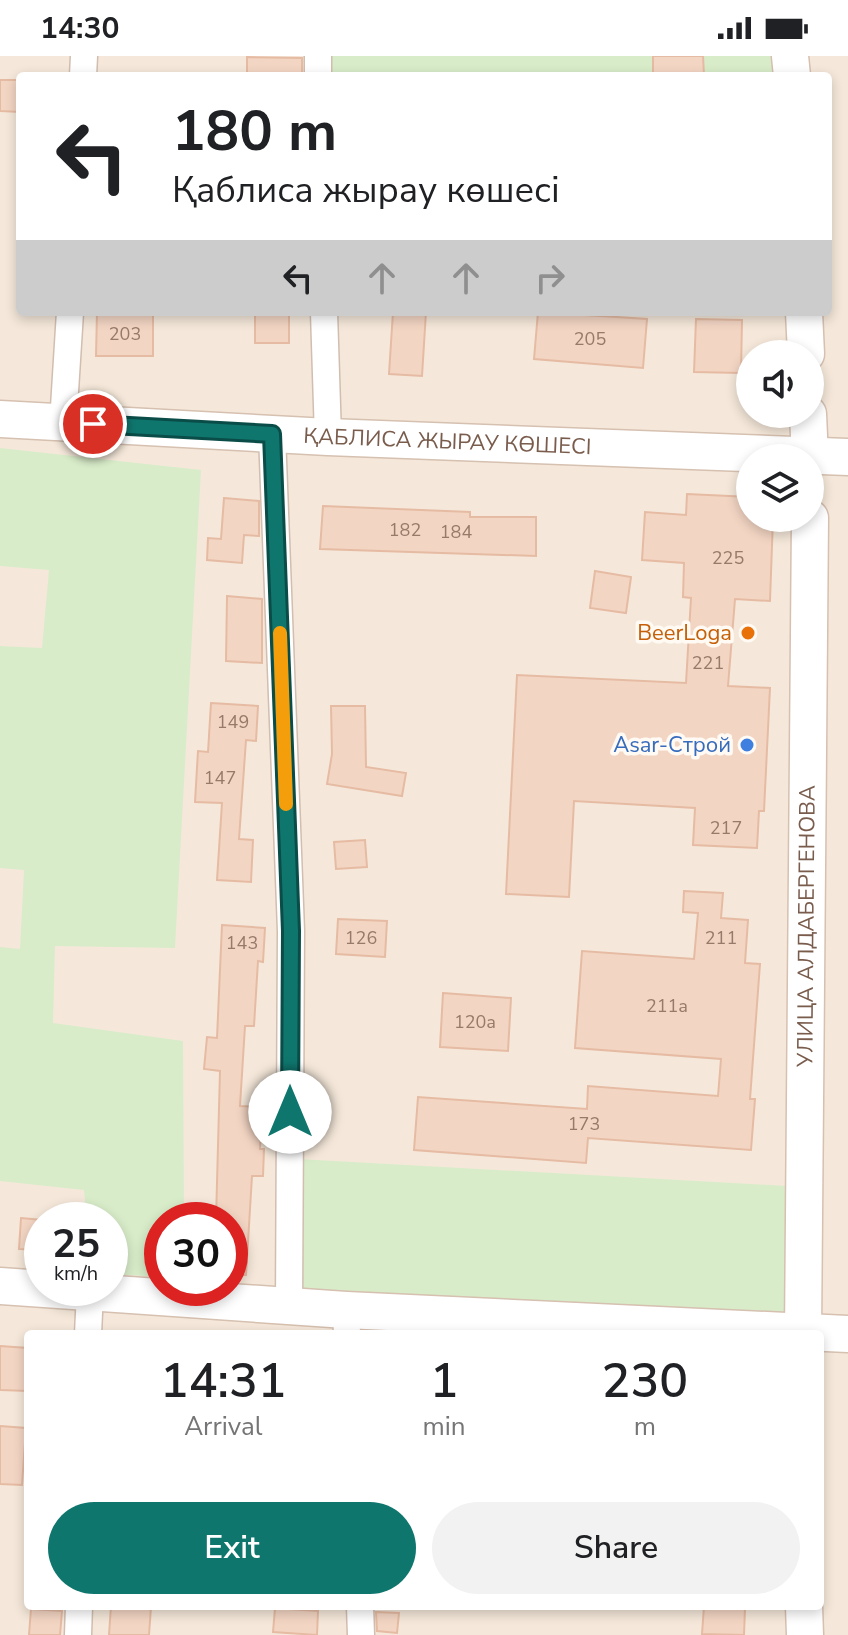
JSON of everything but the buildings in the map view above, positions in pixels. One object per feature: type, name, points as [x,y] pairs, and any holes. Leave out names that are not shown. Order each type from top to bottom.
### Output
[{"type":"street","points":[[63,423],[70,316]]},
{"type":"street","points":[[324,316],[328,437]]},
{"type":"street","points":[[804,316],[805,340]]},
{"type":"street","name":"ҚАБЛИСА ЖЫРАУ КӨШЕСІ","points":[[0,419],[328,437],[736,453]]},
{"type":"street","points":[[272,434],[291,931],[289,1306]]},
{"type":"street","name":"ҚАБЛИСА ЖЫРАУ КӨШЕСІ","points":[[824,456],[848,457]]},
{"type":"street","name":"УЛИЦА АЛДАБЕРГЕНОВА","points":[[803,1330],[810,532]]},
{"type":"street","points":[[0,1286],[24,1288]]},
{"type":"street","points":[[128,1295],[289,1306],[347,1322],[712,1330]]},
{"type":"street","points":[[88,1330],[89,1306]]},
{"type":"street","points":[[824,1333],[848,1334]]},
{"type":"street","points":[[78,1635],[79,1610]]},
{"type":"street","points":[[360,1610],[361,1635]]},
{"type":"street","points":[[804,1610],[805,1635]]},
{"type":"shaded area","points":[[0,56],[848,56],[848,1635],[0,1635]]},
{"type":"green space","points":[[332,56],[773,56],[774,72],[332,72]]},
{"type":"green space","points":[[0,448],[201,470],[175,948],[55,946],[53,1023],[183,1041],[184,1202],[144,1202],[144,1276],[128,1275],[128,1202],[85,1202],[84,1190],[0,1181],[0,947],[20,949],[24,870],[0,868],[0,646],[42,648],[49,570],[0,566]]},
{"type":"green space","points":[[298,1159],[787,1186],[786,1317],[301,1292]]},
{"type":"slow traffic","points":[[280,633],[286,804]]},
{"type":"place","name":"BeerLoga","points":[[748,633]]},
{"type":"place","name":"Asar-Строй","points":[[747,745]]},
{"type":"route","points":[[93,424],[272,434],[291,931],[290,1112]]}]
